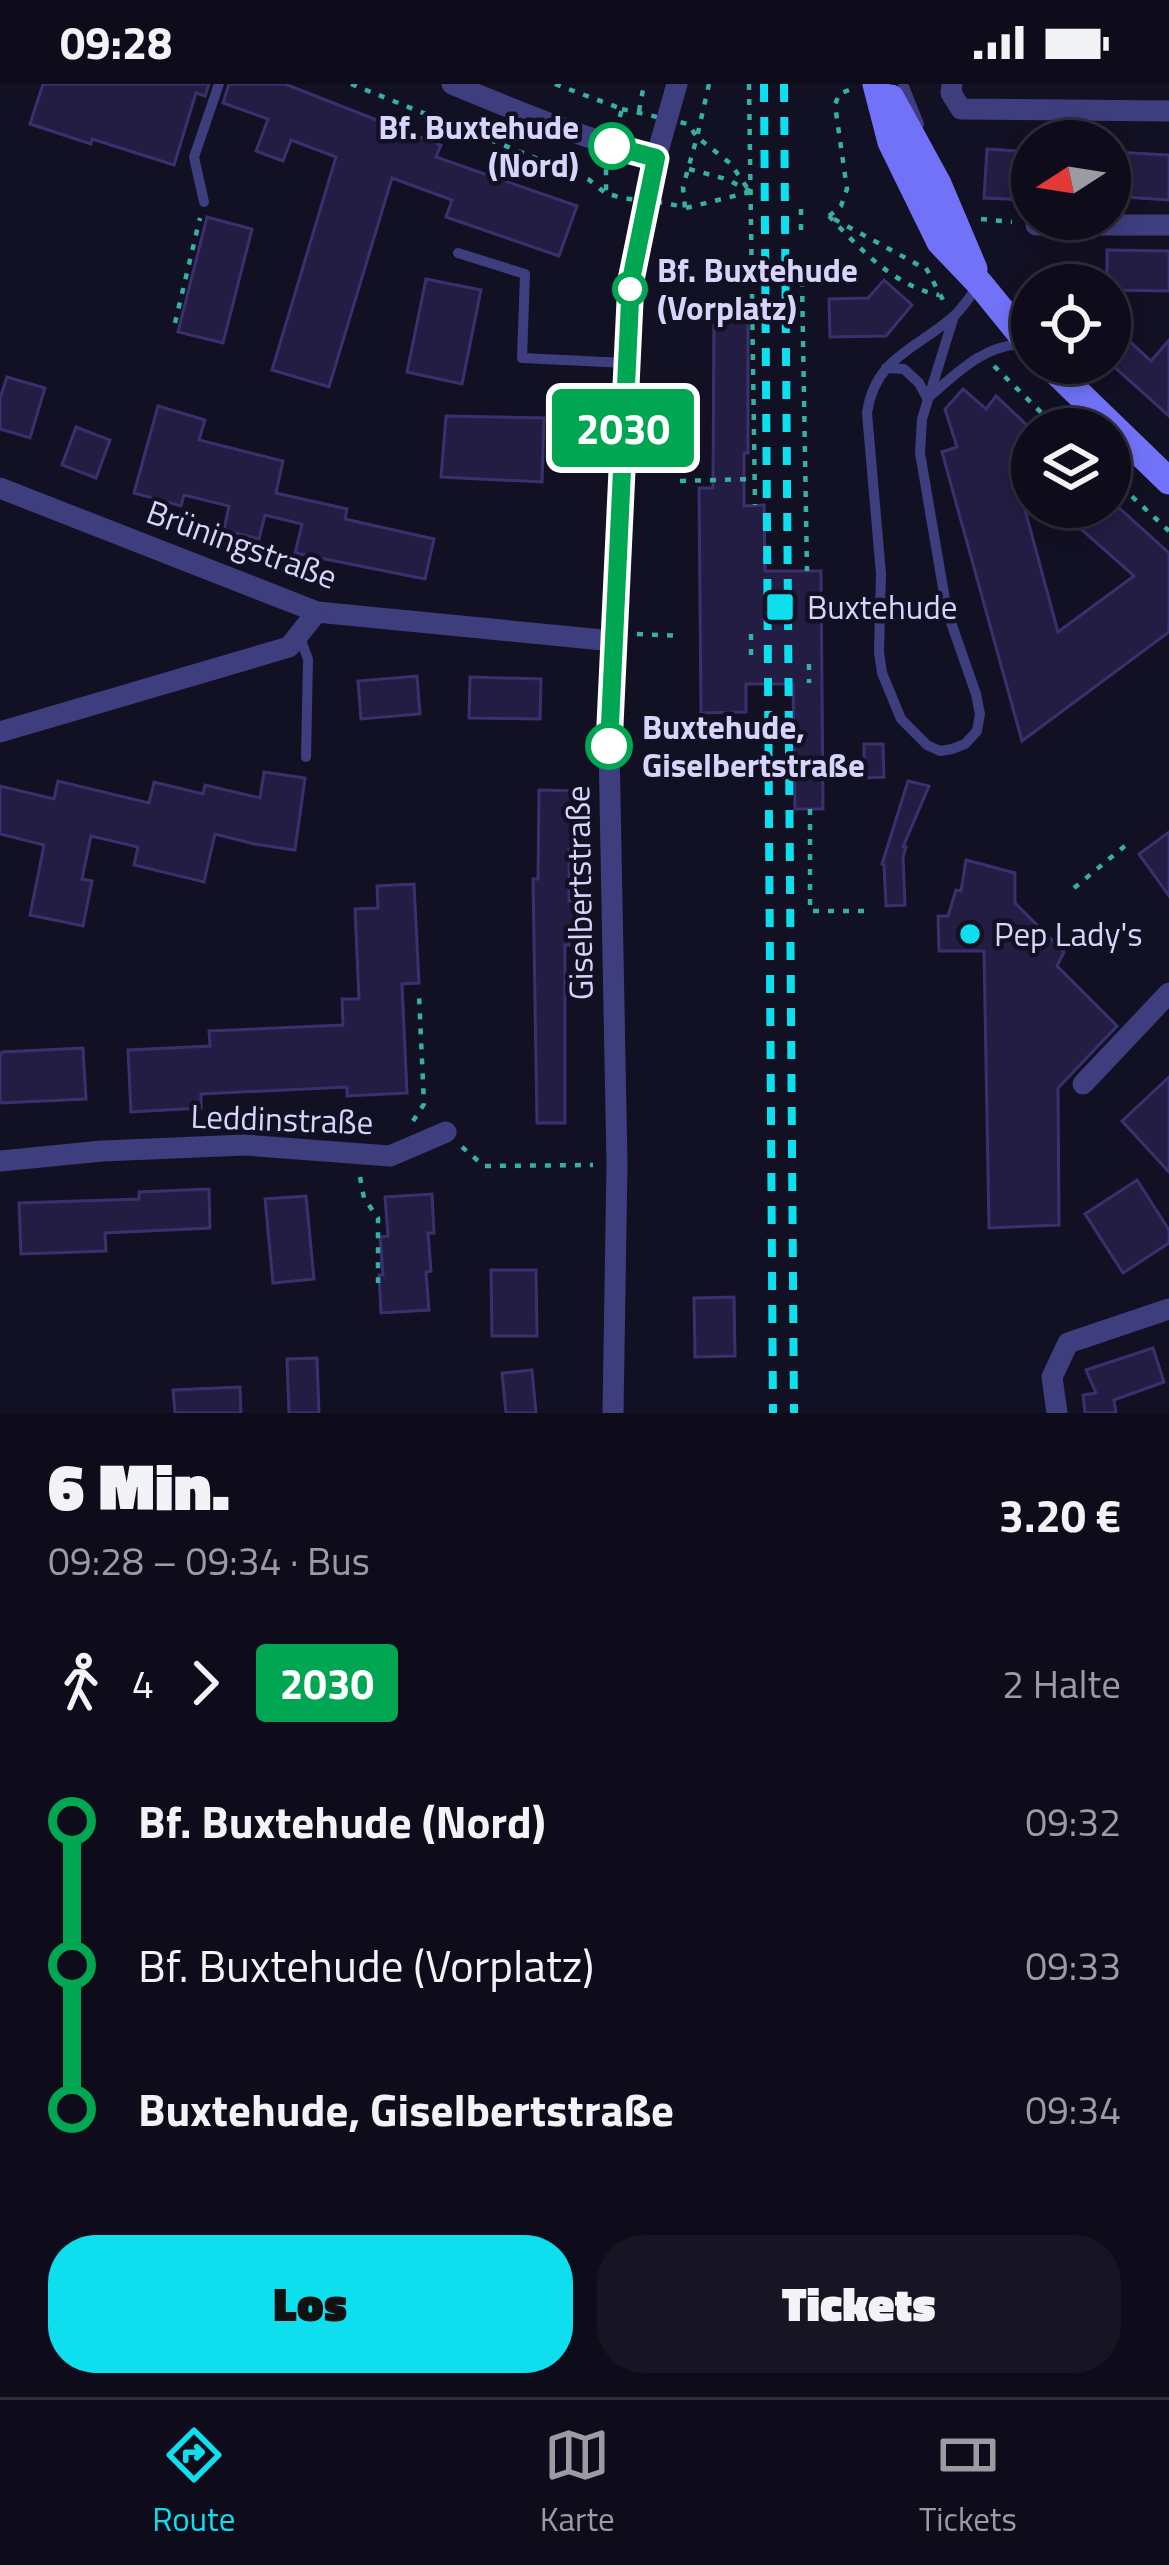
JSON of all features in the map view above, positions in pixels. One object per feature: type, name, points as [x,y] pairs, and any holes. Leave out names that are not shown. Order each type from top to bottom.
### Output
[{"type":"street","points":[[452,84],[542,122],[656,158]]},
{"type":"street","name":"Giselbertstraße","points":[[613,1413],[616,1165],[609,746],[626,363],[631,280],[677,84]]},
{"type":"street","points":[[879,84],[938,184],[980,284]]},
{"type":"street","points":[[879,84],[891,142],[933,230],[1011,322]]},
{"type":"street","points":[[952,84],[951,93],[961,110],[1169,111]]},
{"type":"street","points":[[1131,225],[1169,225]]},
{"type":"street","points":[[1069,384],[1169,481]]},
{"type":"street","name":"Brüningstraße","points":[[0,488],[317,612],[613,637]]},
{"type":"street","points":[[0,732],[289,647],[317,612]]},
{"type":"street","points":[[1083,1084],[1169,993]]},
{"type":"street","name":"Leddinstraße","points":[[0,1161],[245,1145],[390,1156],[446,1132]]},
{"type":"street","points":[[1057,1413],[1052,1377],[1068,1343],[1169,1309]]},
{"type":"lane","points":[[204,202],[194,158],[219,84]]},
{"type":"lane","points":[[903,84],[931,150],[938,184]]},
{"type":"lane","points":[[458,253],[525,274],[522,358],[626,363]]},
{"type":"lane","points":[[954,316],[927,398],[920,453],[947,611],[980,714],[977,731],[965,744],[940,751],[927,745],[901,719],[883,673],[881,574],[867,413],[869,396],[886,368],[954,316],[980,284]]},
{"type":"lane","points":[[927,398],[983,353],[995,347],[1011,349]]},
{"type":"lane","points":[[886,368],[904,369],[927,398]]},
{"type":"lane","points":[[298,635],[308,658],[306,757]]},
{"type":"path","points":[[351,84],[588,179],[605,193]]},
{"type":"path","points":[[555,84],[622,109]]},
{"type":"path","points":[[639,111],[644,84]]},
{"type":"path","points":[[709,84],[697,137],[731,164],[753,193]]},
{"type":"path","points":[[749,84],[755,506]]},
{"type":"path","points":[[829,216],[841,206],[848,189],[835,105]]},
{"type":"path","points":[[567,171],[568,156]]},
{"type":"path","points":[[688,169],[726,179],[753,193]]},
{"type":"path","points":[[685,208],[753,193]]},
{"type":"path","points":[[175,323],[204,202]]},
{"type":"path","points":[[801,208],[801,234]]},
{"type":"path","points":[[829,216],[927,269]]},
{"type":"path","points":[[829,216],[904,283],[939,295]]},
{"type":"path","points":[[958,231],[979,219],[1011,222]]},
{"type":"path","points":[[802,281],[807,571]]},
{"type":"path","points":[[680,481],[755,479]]},
{"type":"path","points":[[1131,496],[1169,531]]},
{"type":"path","points":[[751,633],[751,655]]},
{"type":"path","points":[[613,637],[682,636]]},
{"type":"path","points":[[809,664],[809,683]]},
{"type":"path","points":[[682,727],[765,725]]},
{"type":"path","points":[[810,809],[810,910],[871,911]]},
{"type":"path","points":[[1074,888],[1126,844]]},
{"type":"path","points":[[390,1156],[424,1104],[419,995]]},
{"type":"path","points":[[446,1132],[484,1166],[616,1165]]},
{"type":"path","points":[[356,1153],[364,1198],[378,1218],[378,1283]]},
{"type":"building","points":[[43,84],[209,84],[205,96],[196,93],[174,165],[30,124]]},
{"type":"building","points":[[229,84],[285,84],[441,145],[436,157],[577,206],[559,256],[446,217],[452,200],[392,178],[329,387],[272,370],[336,157],[291,140],[283,161],[256,151],[268,119],[223,103]]},
{"type":"building","points":[[987,149],[1011,151],[1011,199],[984,198]]},
{"type":"building","points":[[1131,153],[1169,155],[1169,200],[1131,197]]},
{"type":"building","points":[[207,217],[252,229],[223,343],[178,332]]},
{"type":"building","points":[[1107,250],[1169,251],[1169,291],[1131,290],[1131,264],[1107,264]]},
{"type":"building","points":[[426,279],[481,290],[462,384],[407,372]]},
{"type":"building","points":[[884,280],[912,305],[886,336],[830,337],[829,299],[868,298]]},
{"type":"building","points":[[714,309],[748,309],[744,506],[764,505],[765,571],[821,571],[823,809],[795,809],[793,684],[746,684],[746,712],[701,713],[699,488],[713,488]]},
{"type":"building","points":[[1169,340],[1169,416],[1131,382],[1131,342],[1151,361]]},
{"type":"building","points":[[7,377],[45,388],[30,438],[0,429],[0,398]]},
{"type":"building","points":[[963,389],[986,409],[996,396],[1011,410],[1011,528],[1030,528],[1058,632],[1134,576],[1080,528],[1131,528],[1131,519],[1169,553],[1169,632],[1022,741],[942,452],[957,447],[945,409]]},
{"type":"building","points":[[158,406],[205,420],[199,440],[283,461],[276,493],[347,509],[345,519],[434,539],[425,579],[295,553],[302,524],[265,515],[259,539],[224,530],[229,506],[184,495],[181,506],[134,493]]},
{"type":"building","points":[[446,416],[544,418],[542,482],[441,477]]},
{"type":"building","points":[[76,427],[110,440],[96,478],[62,465]]},
{"type":"building","points":[[417,676],[420,714],[361,719],[358,681]]},
{"type":"building","points":[[470,677],[541,679],[540,719],[469,718]]},
{"type":"building","points":[[864,744],[883,744],[884,777],[864,778]]},
{"type":"building","points":[[264,772],[305,778],[295,850],[215,834],[204,882],[134,865],[138,847],[91,836],[82,879],[92,881],[83,926],[30,915],[44,845],[0,834],[0,786],[54,799],[58,781],[149,803],[154,782],[203,794],[205,785],[260,798]]},
{"type":"building","points":[[908,781],[929,786],[903,847],[905,905],[886,906],[882,864]]},
{"type":"building","points":[[539,790],[574,791],[569,901],[575,901],[576,930],[569,930],[569,945],[565,945],[565,1123],[537,1123],[533,879],[538,879]]},
{"type":"building","points":[[1169,832],[1169,896],[1139,854]]},
{"type":"building","points":[[966,860],[1015,873],[1015,903],[1064,952],[1057,966],[1117,1026],[1058,1088],[1059,1225],[989,1228],[984,951],[939,951],[938,916],[948,916],[956,890],[961,891]]},
{"type":"building","points":[[414,884],[419,983],[402,984],[407,1093],[347,1096],[347,1087],[201,1094],[201,1108],[131,1112],[128,1050],[210,1046],[209,1031],[343,1025],[342,999],[359,999],[355,909],[378,908],[377,886]]},
{"type":"building","points":[[83,1048],[86,1099],[0,1103],[2,1052]]},
{"type":"building","points":[[1169,1077],[1169,1172],[1122,1121]]},
{"type":"building","points":[[1137,1180],[1169,1230],[1169,1243],[1123,1273],[1085,1214]]},
{"type":"building","points":[[209,1189],[210,1228],[105,1233],[106,1251],[21,1254],[19,1203],[139,1199],[139,1192]]},
{"type":"building","points":[[432,1194],[434,1233],[428,1233],[431,1271],[426,1272],[429,1310],[381,1313],[380,1237],[388,1236],[385,1197]]},
{"type":"building","points":[[306,1196],[314,1279],[273,1283],[265,1199]]},
{"type":"building","points":[[491,1270],[536,1270],[537,1336],[492,1336]]},
{"type":"building","points":[[734,1297],[735,1356],[695,1357],[694,1298]]},
{"type":"building","points":[[1153,1348],[1164,1382],[1114,1400],[1116,1413],[1085,1413],[1083,1395],[1096,1393],[1086,1370]]},
{"type":"building","points":[[317,1358],[319,1413],[289,1413],[287,1359]]},
{"type":"building","points":[[532,1370],[536,1413],[506,1413],[502,1373]]},
{"type":"building","points":[[240,1387],[241,1413],[175,1413],[173,1390]]},
{"type":"railway","points":[[764,84],[773,1413]]},
{"type":"railway","points":[[784,84],[794,1413]]},
{"type":"bus line","name":"2030","points":[[609,746],[631,280],[656,158],[612,146]]},
{"type":"place","name":"Bf. Buxtehude (Nord)","points":[[612,146]]},
{"type":"place","name":"Bf. Buxtehude (Vorplatz)","points":[[630,289]]},
{"type":"place","name":"Buxtehude","points":[[780,607]]},
{"type":"place","name":"Buxtehude, Giselbertstraße","points":[[609,746]]},
{"type":"place","name":"Pep Lady's","points":[[970,934]]}]
